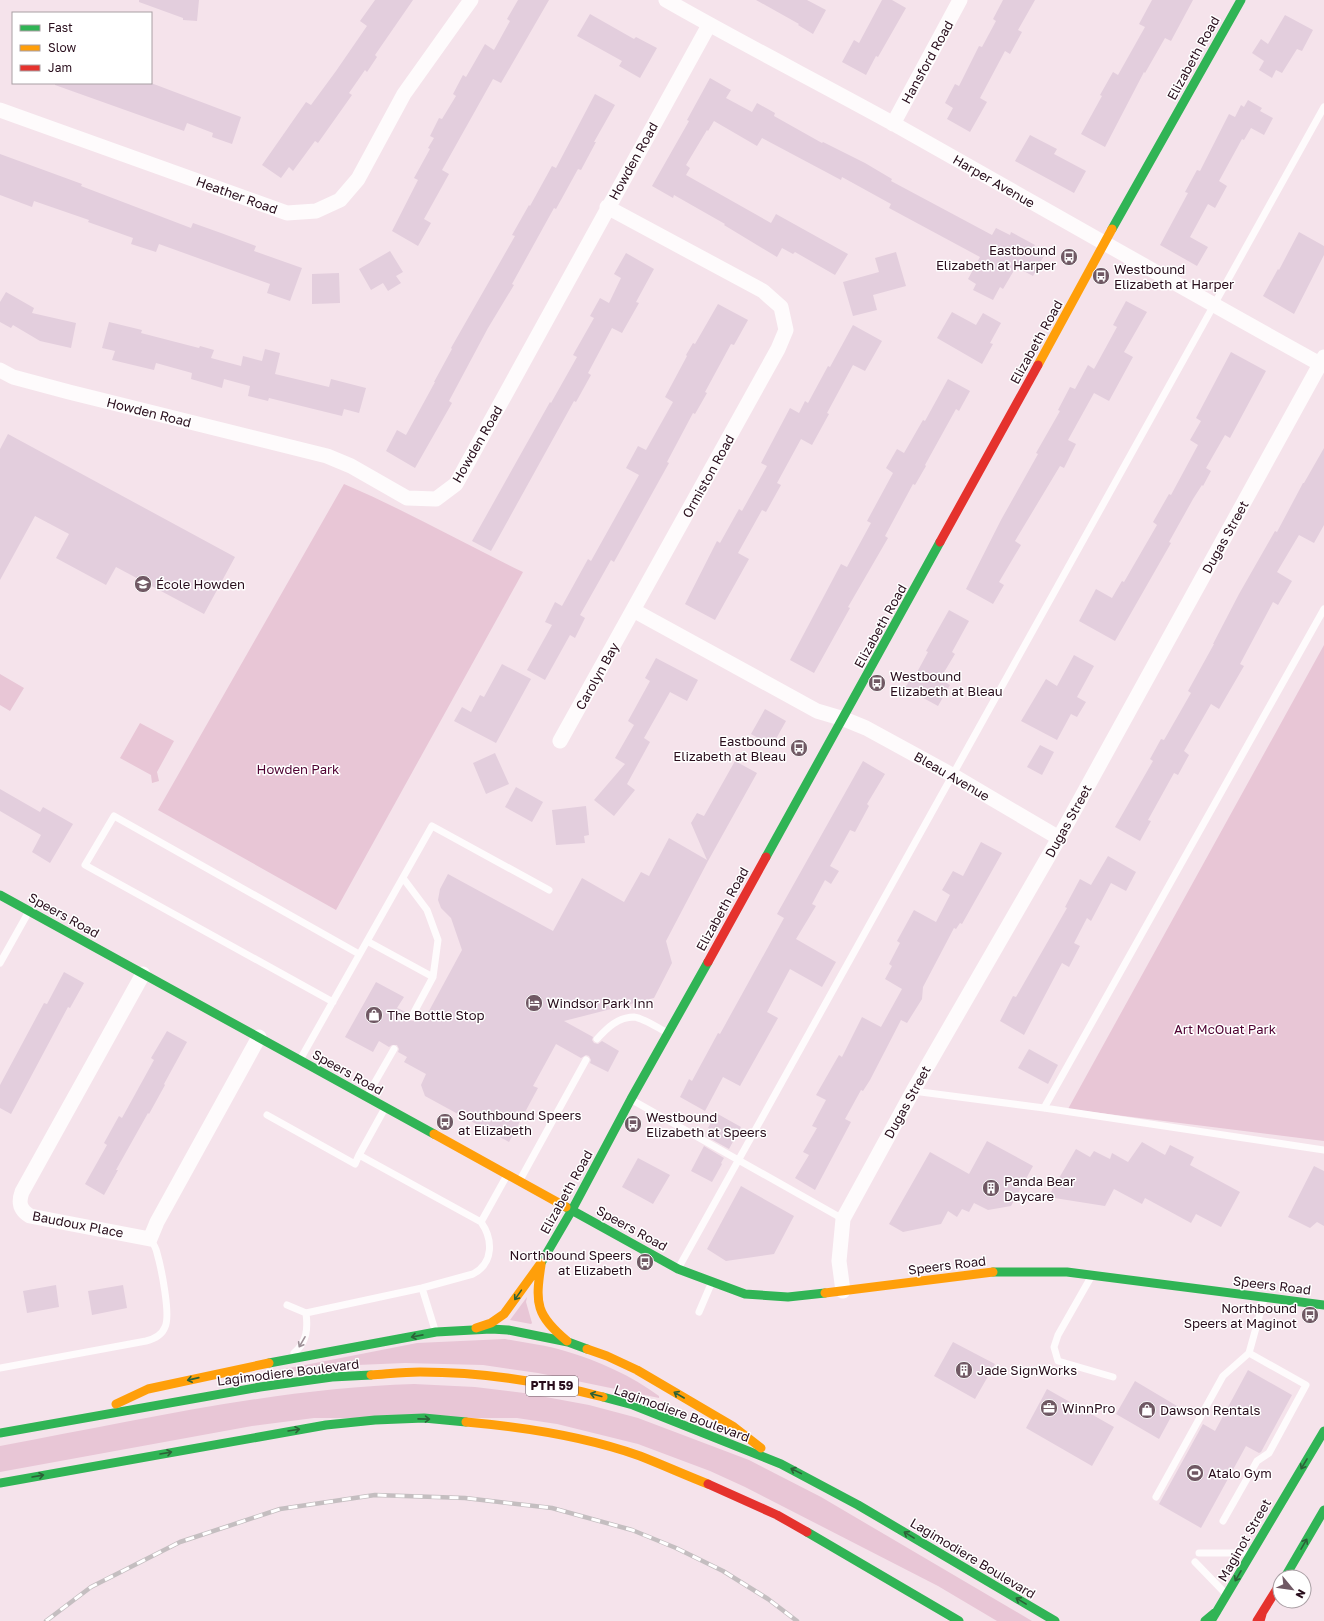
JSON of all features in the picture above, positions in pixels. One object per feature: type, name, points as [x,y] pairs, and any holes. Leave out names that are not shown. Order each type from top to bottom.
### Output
[{"type":"street","name":"Heather Road","points":[[0,110],[287,213],[316,211],[340,200],[358,179],[404,94],[471,0]]},
{"type":"street","name":"Harper Avenue","points":[[666,0],[709,25],[893,124],[1214,306],[1322,360]]},
{"type":"street","name":"Hansford Road","points":[[893,124],[960,0]]},
{"type":"street","name":"Elizabeth Road","points":[[469,1330],[491,1323],[504,1314],[541,1263],[572,1210],[630,1099],[844,719],[1237,3]]},
{"type":"street","name":"Howden Road","points":[[0,370],[13,378],[327,456],[351,466],[407,498],[436,499],[456,484],[607,207],[709,25]]},
{"type":"street","name":"Ormiston Road","points":[[607,207],[763,291],[781,306],[786,330],[778,349],[633,610]]},
{"type":"street","name":"Dugas Street","points":[[843,1291],[839,1261],[843,1219],[913,1091],[1059,838],[1322,360]]},
{"type":"street","points":[[633,610],[817,711],[844,719]]},
{"type":"street","name":"Carolyn Bay","points":[[560,741],[633,610]]},
{"type":"street","name":"Bleau Avenue","points":[[844,719],[866,728],[952,775],[1059,838]]},
{"type":"street","name":"Speers Road","points":[[0,895],[678,1269],[745,1294],[788,1297],[996,1272],[1068,1272],[1324,1305]]},
{"type":"street","name":"Baudoux Place","points":[[143,974],[22,1192],[20,1203],[21,1209],[30,1216],[150,1239]]},
{"type":"street","points":[[150,1239],[157,1222],[259,1037]]},
{"type":"street","points":[[541,1263],[537,1300],[540,1312],[553,1330],[568,1342]]},
{"type":"street","points":[[84,1418],[148,1390],[281,1362],[436,1332],[508,1330],[568,1342],[601,1353],[637,1370],[734,1428],[781,1464]]},
{"type":"street","name":"Lagimodiere Boulevard","points":[[0,1433],[260,1387],[332,1377],[420,1372],[487,1376],[572,1389],[633,1405],[781,1464],[858,1505],[1055,1621]]},
{"type":"street","points":[[0,1483],[326,1425],[375,1420],[424,1418],[499,1425],[582,1440],[639,1456],[729,1493],[776,1515],[822,1540],[959,1621]]},
{"type":"street","name":"Maginot Street","points":[[1211,1621],[1324,1431]]},
{"type":"street","points":[[1290,1569],[1324,1510]]},
{"type":"street","points":[[1260,1619],[1272,1598]]},
{"type":"street","points":[[1205,1621],[1217,1611]]},
{"type":"lane","points":[[678,1269],[1324,107]]},
{"type":"lane","points":[[1044,1108],[1324,609]]},
{"type":"lane","points":[[333,1002],[86,865],[114,816],[359,954]]},
{"type":"lane","points":[[300,1060],[432,826],[549,890]]},
{"type":"lane","points":[[403,878],[427,910],[438,940],[433,977],[412,1016]]},
{"type":"lane","points":[[0,963],[29,911]]},
{"type":"lane","points":[[367,941],[433,977]]},
{"type":"lane","points":[[597,1039],[609,1026],[623,1019],[635,1017],[668,1033]]},
{"type":"lane","points":[[366,1097],[394,1049]]},
{"type":"lane","points":[[519,1182],[586,1060]]},
{"type":"lane","points":[[913,1091],[1044,1108],[1324,1150]]},
{"type":"lane","points":[[630,1099],[843,1219]]},
{"type":"lane","points":[[267,1115],[355,1164],[386,1108]]},
{"type":"lane","points":[[287,1305],[306,1313],[422,1288],[461,1278],[479,1271],[488,1259],[490,1242],[487,1231],[481,1222],[359,1155]]},
{"type":"lane","points":[[481,1222],[507,1175]]},
{"type":"lane","points":[[0,1368],[146,1341],[154,1339],[161,1334],[165,1327],[168,1312],[157,1253],[150,1239]]},
{"type":"lane","points":[[1092,1275],[1058,1335],[1054,1346],[1058,1361],[1113,1377]]},
{"type":"lane","points":[[699,1312],[712,1282]]},
{"type":"lane","points":[[422,1288],[436,1332]]},
{"type":"lane","points":[[1156,1497],[1223,1376],[1249,1353],[1265,1297]]},
{"type":"lane","points":[[281,1362],[298,1349],[303,1342],[307,1330],[306,1313]]},
{"type":"lane","points":[[1223,1521],[1257,1460],[1268,1453],[1306,1385],[1249,1353]]},
{"type":"lane","points":[[1199,1553],[1251,1553]]},
{"type":"lane","points":[[1194,1562],[1227,1595]]},
{"type":"green space","name":"Howden Park","points":[[344,484],[412,516],[523,572],[336,910],[158,810]]},
{"type":"green space","name":"Art McOuat Park","points":[[1324,645],[1324,1141],[1068,1109]]},
{"type":"green space","points":[[0,674],[24,688],[10,711],[0,705]]},
{"type":"green space","points":[[140,723],[174,741],[157,772],[159,781],[152,783],[151,775],[120,758]]},
{"type":"green space","points":[[527,1297],[526,1302],[532,1323],[510,1320]]},
{"type":"green space","points":[[505,1339],[550,1347],[589,1359],[614,1369],[649,1389],[659,1396],[659,1398],[538,1373],[483,1365],[405,1363],[333,1366],[224,1381],[417,1343]]},
{"type":"green space","points":[[414,1384],[475,1387],[524,1393],[589,1405],[638,1418],[749,1460],[821,1497],[1032,1621],[997,1621],[938,1586],[745,1487],[710,1471],[638,1444],[557,1424],[517,1418],[314,1418],[252,1426],[0,1472],[0,1446],[154,1416],[258,1399],[362,1387]]},
{"type":"building","points":[[139,0],[199,0],[197,21],[183,20],[183,18],[139,2]]},
{"type":"building","points":[[375,0],[413,0],[375,55],[377,57],[367,72],[365,70],[349,93],[352,95],[318,143],[315,141],[293,171],[289,167],[281,178],[262,165],[306,102],[311,105],[367,26],[360,21]]},
{"type":"building","points":[[518,0],[549,0],[501,83],[493,79],[442,170],[449,174],[424,219],[431,223],[418,246],[392,231],[418,180],[414,178],[430,149],[428,148],[434,138],[430,136],[439,118],[442,119],[456,96],[453,94],[463,75],[466,77],[485,44],[494,50],[510,21],[507,19]]},
{"type":"building","points":[[756,0],[807,0],[826,10],[813,34],[798,25],[799,24]]},
{"type":"building","points":[[882,0],[892,0],[906,8],[866,75],[842,62],[854,40],[859,43]]},
{"type":"building","points":[[1003,0],[1035,0],[1018,30],[1022,32],[1010,54],[1005,51],[980,98],[987,102],[970,132],[947,119],[953,108],[945,103],[955,84],[959,86],[979,46],[982,47],[996,21],[993,19]]},
{"type":"building","points":[[1152,0],[1193,0],[1171,41],[1165,38],[1145,73],[1144,72],[1105,147],[1081,134],[1102,96],[1100,95],[1113,72],[1118,75],[1145,27],[1139,24]]},
{"type":"building","points":[[590,14],[634,39],[636,37],[657,48],[640,78],[619,66],[622,61],[577,36]]},
{"type":"building","points":[[1285,15],[1313,30],[1302,51],[1297,49],[1282,73],[1276,70],[1272,78],[1259,70],[1264,61],[1252,53],[1261,39],[1268,44]]},
{"type":"building","points":[[710,78],[731,90],[726,98],[752,112],[757,103],[775,113],[774,116],[822,143],[823,142],[865,163],[892,179],[891,181],[992,235],[996,228],[1010,235],[1011,232],[1035,245],[1034,247],[1045,254],[1033,276],[1016,267],[1003,289],[1000,287],[993,300],[973,290],[976,284],[968,279],[980,257],[889,208],[891,204],[842,177],[841,180],[762,138],[757,146],[714,121],[686,165],[690,168],[686,175],[771,223],[776,214],[848,254],[835,275],[795,252],[793,254],[782,248],[777,257],[724,225],[725,224],[674,195],[673,198],[652,186],[689,121],[687,120]]},
{"type":"building","points":[[152,83],[241,117],[232,144],[212,137],[213,133],[187,123],[184,131],[55,85]]},
{"type":"building","points":[[595,94],[615,105],[594,142],[596,142],[581,170],[578,169],[556,209],[554,208],[512,284],[514,285],[488,328],[449,401],[452,403],[415,468],[386,451],[397,430],[406,435],[435,382],[452,349],[451,348],[515,236],[512,235],[552,166],[556,168]]},
{"type":"building","points":[[1248,100],[1262,108],[1260,111],[1273,118],[1264,135],[1251,128],[1244,140],[1242,139],[1219,181],[1227,186],[1215,208],[1208,204],[1190,237],[1208,247],[1197,266],[1160,245],[1188,193],[1185,192],[1197,170],[1200,171],[1229,114],[1235,117],[1241,105],[1244,107]]},
{"type":"building","points":[[1030,135],[1057,149],[1054,154],[1086,171],[1074,193],[1015,161]]},
{"type":"building","points":[[0,154],[82,184],[81,186],[191,228],[193,223],[256,246],[254,251],[302,268],[290,301],[267,293],[270,284],[159,244],[156,252],[131,244],[133,238],[88,222],[89,220],[34,201],[32,207],[0,195]]},
{"type":"building","points":[[1299,232],[1324,246],[1324,255],[1294,314],[1263,296]]},
{"type":"building","points":[[390,251],[403,272],[396,276],[401,283],[388,291],[383,283],[371,290],[359,269]]},
{"type":"building","points":[[896,252],[906,286],[873,295],[877,310],[853,316],[843,282],[879,272],[875,258]]},
{"type":"building","points":[[626,253],[654,269],[636,302],[639,303],[622,333],[612,328],[588,373],[591,375],[576,402],[574,401],[491,551],[472,541],[577,357],[573,355],[594,318],[590,316],[600,298],[609,303],[621,278],[614,274]]},
{"type":"building","points":[[339,273],[340,303],[312,304],[312,274]]},
{"type":"building","points":[[6,292],[34,308],[32,313],[76,323],[71,348],[40,341],[13,325],[11,328],[0,322],[0,302]]},
{"type":"building","points":[[1126,301],[1147,312],[1124,352],[1133,357],[1109,401],[1094,393],[1068,440],[1076,444],[1064,468],[1060,466],[1015,541],[1021,545],[999,582],[1004,585],[993,604],[966,589],[1001,520],[1038,454],[1036,453],[1060,411],[1058,410],[1070,387],[1075,389],[1088,365],[1094,369],[1117,327],[1113,325]]},
{"type":"building","points":[[718,304],[748,320],[734,345],[731,344],[705,392],[707,393],[695,414],[693,413],[667,462],[669,463],[614,562],[611,560],[580,615],[585,618],[575,638],[570,635],[545,680],[527,670],[552,625],[545,622],[555,602],[562,606],[588,559],[591,561],[639,475],[626,468],[638,446],[646,450],[673,402],[665,397],[687,356],[686,355],[693,343],[695,344]]},
{"type":"building","points":[[952,312],[976,325],[983,313],[1001,323],[990,343],[993,344],[982,364],[937,338]]},
{"type":"building","points":[[109,322],[142,330],[141,333],[199,348],[200,346],[214,350],[211,358],[241,366],[243,356],[262,361],[265,349],[280,353],[275,374],[329,387],[331,379],[366,388],[359,413],[344,409],[342,416],[269,398],[268,401],[248,396],[250,386],[224,379],[222,388],[191,379],[192,373],[156,363],[154,370],[112,360],[115,351],[102,348]]},
{"type":"building","points":[[853,325],[882,341],[865,371],[853,365],[827,413],[829,414],[812,445],[801,439],[777,483],[781,485],[766,512],[762,510],[738,553],[749,559],[715,620],[685,604],[717,541],[720,543],[739,509],[742,511],[767,466],[761,463],[790,408],[799,413],[805,401],[808,403]]},
{"type":"building","points":[[1231,352],[1266,371],[1230,438],[1225,435],[1206,468],[1211,471],[1203,486],[1202,485],[1193,499],[1169,542],[1171,543],[1115,641],[1079,621],[1096,589],[1112,598],[1122,581],[1124,582],[1157,525],[1153,522],[1169,494],[1171,495],[1198,445],[1190,440],[1201,421],[1196,418]]},
{"type":"building","points":[[948,379],[970,391],[959,411],[956,409],[925,465],[926,466],[915,485],[913,484],[885,536],[888,538],[848,607],[850,608],[814,673],[790,660],[841,564],[847,567],[871,523],[867,521],[893,473],[886,468],[897,449],[904,453],[923,420],[925,421]]},
{"type":"building","points":[[8,434],[235,557],[204,614],[116,567],[106,585],[56,558],[69,534],[35,516],[0,580],[0,449]]},
{"type":"building","points":[[1324,448],[1324,525],[1314,543],[1299,535],[1277,572],[1292,581],[1278,605],[1273,602],[1240,664],[1244,666],[1219,709],[1211,704],[1184,751],[1189,755],[1178,775],[1174,773],[1148,820],[1151,821],[1140,841],[1115,827],[1153,761],[1150,759],[1161,739],[1164,740],[1191,693],[1188,691],[1239,594],[1275,531],[1277,532],[1303,483]]},
{"type":"building","points":[[949,610],[969,621],[952,652],[955,654],[940,679],[950,685],[938,706],[905,688],[913,675],[915,676],[928,652],[926,651]]},
{"type":"building","points":[[1074,655],[1094,666],[1077,697],[1086,702],[1077,717],[1071,714],[1057,740],[1021,721],[1046,679],[1057,686]]},
{"type":"building","points":[[656,658],[698,680],[687,701],[670,692],[644,738],[650,742],[627,784],[635,790],[614,816],[594,800],[625,764],[615,758],[634,725],[628,721],[650,681],[645,678]]},
{"type":"building","points":[[502,664],[531,679],[496,743],[454,721],[462,707],[471,712],[480,695],[484,697]]},
{"type":"building","points":[[765,709],[786,721],[772,746],[751,734]]},
{"type":"building","points":[[1040,745],[1054,752],[1042,775],[1027,767]]},
{"type":"building","points":[[495,753],[509,784],[486,794],[473,763]]},
{"type":"building","name":"Windsor Park Inn","points":[[735,761],[757,773],[666,941],[672,963],[654,998],[564,1021],[593,1037],[592,1040],[594,1043],[598,1044],[602,1041],[619,1051],[608,1072],[590,1063],[591,1060],[589,1056],[586,1055],[581,1058],[556,1044],[533,1086],[538,1088],[509,1142],[425,1096],[421,1085],[426,1074],[404,1062],[407,1057],[398,1052],[399,1049],[397,1045],[392,1045],[389,1047],[379,1041],[373,1052],[345,1037],[376,982],[404,997],[397,1008],[408,1013],[407,1017],[409,1020],[413,1021],[417,1018],[423,1022],[462,950],[451,918],[441,908],[438,900],[440,889],[448,874],[553,931],[582,878],[624,902],[641,872],[649,876],[669,838],[707,860],[691,823],[697,813],[704,816]]},
{"type":"building","points":[[863,761],[885,774],[867,804],[869,806],[855,832],[850,830],[830,866],[839,871],[831,884],[825,880],[812,904],[816,906],[796,939],[836,962],[822,987],[790,969],[767,1012],[778,1018],[740,1086],[723,1077],[705,1111],[680,1097],[689,1079],[692,1081],[718,1033],[720,1034],[784,918],[777,914]]},
{"type":"building","points":[[516,787],[543,802],[532,822],[505,807]]},
{"type":"building","points":[[0,789],[40,812],[43,807],[73,824],[50,863],[32,852],[41,835],[0,811]]},
{"type":"building","points":[[586,806],[589,835],[584,836],[585,843],[556,845],[552,810]]},
{"type":"building","points":[[981,842],[1002,853],[962,924],[960,923],[956,929],[954,928],[923,987],[922,999],[907,1023],[901,1020],[870,1080],[863,1091],[861,1090],[845,1119],[851,1122],[815,1190],[795,1178],[809,1155],[803,1152],[817,1128],[812,1126],[826,1100],[816,1095],[839,1055],[842,1057],[862,1017],[881,1027],[902,989],[885,979],[892,966],[889,964],[900,943],[897,941],[914,910],[936,922],[950,895],[942,890],[953,871],[963,876]]},
{"type":"building","points":[[1108,856],[1136,872],[1126,891],[1111,883],[1091,921],[1087,918],[1074,943],[1080,946],[1069,967],[1062,963],[1024,1035],[1000,1021],[1013,996],[1016,997],[1067,908],[1065,907],[1080,879],[1091,885]]},
{"type":"building","points":[[64,972],[84,983],[70,1008],[68,1007],[11,1114],[0,1108],[0,1085],[44,1003],[47,1004]]},
{"type":"building","points":[[167,1031],[187,1042],[149,1114],[148,1113],[116,1170],[118,1170],[104,1195],[85,1184],[107,1145],[104,1143],[119,1116],[122,1118],[154,1060],[151,1058]]},
{"type":"building","points":[[1029,1049],[1058,1065],[1048,1084],[1018,1068]]},
{"type":"building","points":[[716,1113],[741,1127],[729,1149],[709,1138],[713,1130],[708,1128]]},
{"type":"building","points":[[987,1141],[1033,1166],[1011,1206],[988,1210],[974,1203],[969,1212],[962,1209],[957,1217],[948,1211],[941,1224],[903,1232],[889,1224],[930,1152],[969,1174]]},
{"type":"building","points":[[1142,1142],[1165,1155],[1170,1145],[1194,1157],[1190,1165],[1240,1192],[1221,1227],[1196,1214],[1191,1223],[1145,1198],[1142,1204],[1114,1189],[1105,1206],[1048,1197],[1076,1149],[1090,1157],[1094,1151],[1110,1159],[1112,1153],[1128,1162]]},
{"type":"building","points":[[704,1146],[724,1158],[712,1182],[691,1171]]},
{"type":"building","points":[[638,1158],[670,1175],[653,1204],[622,1187]]},
{"type":"building","points":[[1314,1166],[1324,1171],[1324,1226],[1317,1222],[1310,1228],[1288,1217]]},
{"type":"building","points":[[741,1186],[794,1216],[774,1254],[726,1261],[707,1249]]},
{"type":"building","points":[[56,1285],[59,1307],[27,1313],[23,1291]]},
{"type":"building","points":[[123,1285],[127,1308],[92,1315],[88,1291]]},
{"type":"building","name":"Jade SignWorks","points":[[953,1342],[995,1364],[975,1399],[934,1376]]},
{"type":"building","points":[[1248,1370],[1292,1395],[1261,1452],[1259,1453],[1246,1446],[1201,1528],[1159,1504],[1203,1424],[1215,1431]]},
{"type":"building","name":"Dawson Rentals","points":[[1135,1381],[1177,1406],[1159,1439],[1116,1414]]},
{"type":"building","points":[[1047,1389],[1114,1427],[1092,1466],[1026,1428]]},
{"type":"railway","points":[[46,1621],[91,1587],[180,1542],[280,1509],[375,1495],[465,1498],[552,1508],[632,1530],[676,1548],[723,1571],[768,1599],[797,1621]]},
{"type":"traffic: fast","points":[[1112,229],[1241,0]]},
{"type":"traffic: fast","points":[[766,857],[940,542]]},
{"type":"traffic: fast","points":[[0,895],[434,1134]]},
{"type":"traffic: fast","points":[[541,1263],[572,1210],[631,1099],[708,962]]},
{"type":"traffic: fast","points":[[566,1207],[678,1269],[745,1294],[788,1297],[825,1293]]},
{"type":"traffic: fast","points":[[993,1272],[1067,1272],[1324,1305]]},
{"type":"traffic: fast","points":[[269,1363],[436,1332],[491,1329],[508,1330],[568,1342],[587,1349]]},
{"type":"traffic: fast","points":[[0,1433],[260,1387],[332,1377],[371,1375]]},
{"type":"traffic: fast","points":[[603,1397],[633,1405],[781,1464],[858,1505],[1055,1621]]},
{"type":"traffic: fast","points":[[0,1483],[326,1425],[375,1420],[424,1418],[466,1422]]},
{"type":"traffic: fast","points":[[1211,1621],[1324,1431]]},
{"type":"traffic: fast","points":[[1290,1569],[1324,1510]]},
{"type":"traffic: fast","points":[[807,1532],[959,1621]]},
{"type":"traffic: fast","points":[[1205,1621],[1217,1611]]},
{"type":"traffic: slow","points":[[1038,365],[1112,229]]},
{"type":"traffic: slow","points":[[434,1134],[566,1207]]},
{"type":"traffic: slow","points":[[476,1328],[491,1323],[504,1314],[541,1263]]},
{"type":"traffic: slow","points":[[541,1265],[538,1290],[540,1308],[549,1324],[567,1341]]},
{"type":"traffic: slow","points":[[825,1293],[993,1272]]},
{"type":"traffic: slow","points":[[587,1349],[607,1356],[637,1370],[734,1427],[761,1448]]},
{"type":"traffic: slow","points":[[116,1404],[148,1389],[269,1363]]},
{"type":"traffic: slow","points":[[371,1375],[443,1372],[489,1376],[536,1382],[603,1397]]},
{"type":"traffic: slow","points":[[466,1422],[532,1430],[598,1443],[640,1456],[708,1484]]},
{"type":"traffic: jam","points":[[940,542],[1038,365]]},
{"type":"traffic: jam","points":[[708,962],[766,857]]},
{"type":"traffic: jam","points":[[708,1484],[777,1515],[807,1532]]},
{"type":"traffic: jam","points":[[1257,1621],[1272,1597]]},
{"type":"traffic: jam","points":[[1260,1621],[1262,1614]]},
{"type":"place","name":"Eastbound Elizabeth at Harper","points":[[1069,257]]},
{"type":"place","name":"Westbound Elizabeth at Harper","points":[[1101,276]]},
{"type":"place","name":"École Howden","points":[[143,584]]},
{"type":"place","name":"Westbound Elizabeth at Bleau","points":[[877,683]]},
{"type":"place","name":"Eastbound Elizabeth at Bleau","points":[[799,748]]},
{"type":"place","name":"Windsor Park Inn","points":[[534,1003]]},
{"type":"place","name":"The Bottle Stop","points":[[374,1015]]},
{"type":"place","name":"Southbound Speers at Elizabeth","points":[[445,1122]]},
{"type":"place","name":"Westbound Elizabeth at Speers","points":[[633,1124]]},
{"type":"place","name":"Panda Bear Daycare","points":[[991,1188]]},
{"type":"place","name":"Northbound Speers at Elizabeth","points":[[645,1262]]},
{"type":"place","name":"Northbound Speers at Maginot","points":[[1310,1315]]},
{"type":"place","name":"Jade SignWorks","points":[[964,1370]]},
{"type":"place","name":"WinnPro","points":[[1049,1408]]},
{"type":"place","name":"Dawson Rentals","points":[[1147,1410]]},
{"type":"place","name":"Atalo Gym","points":[[1195,1473]]}]
